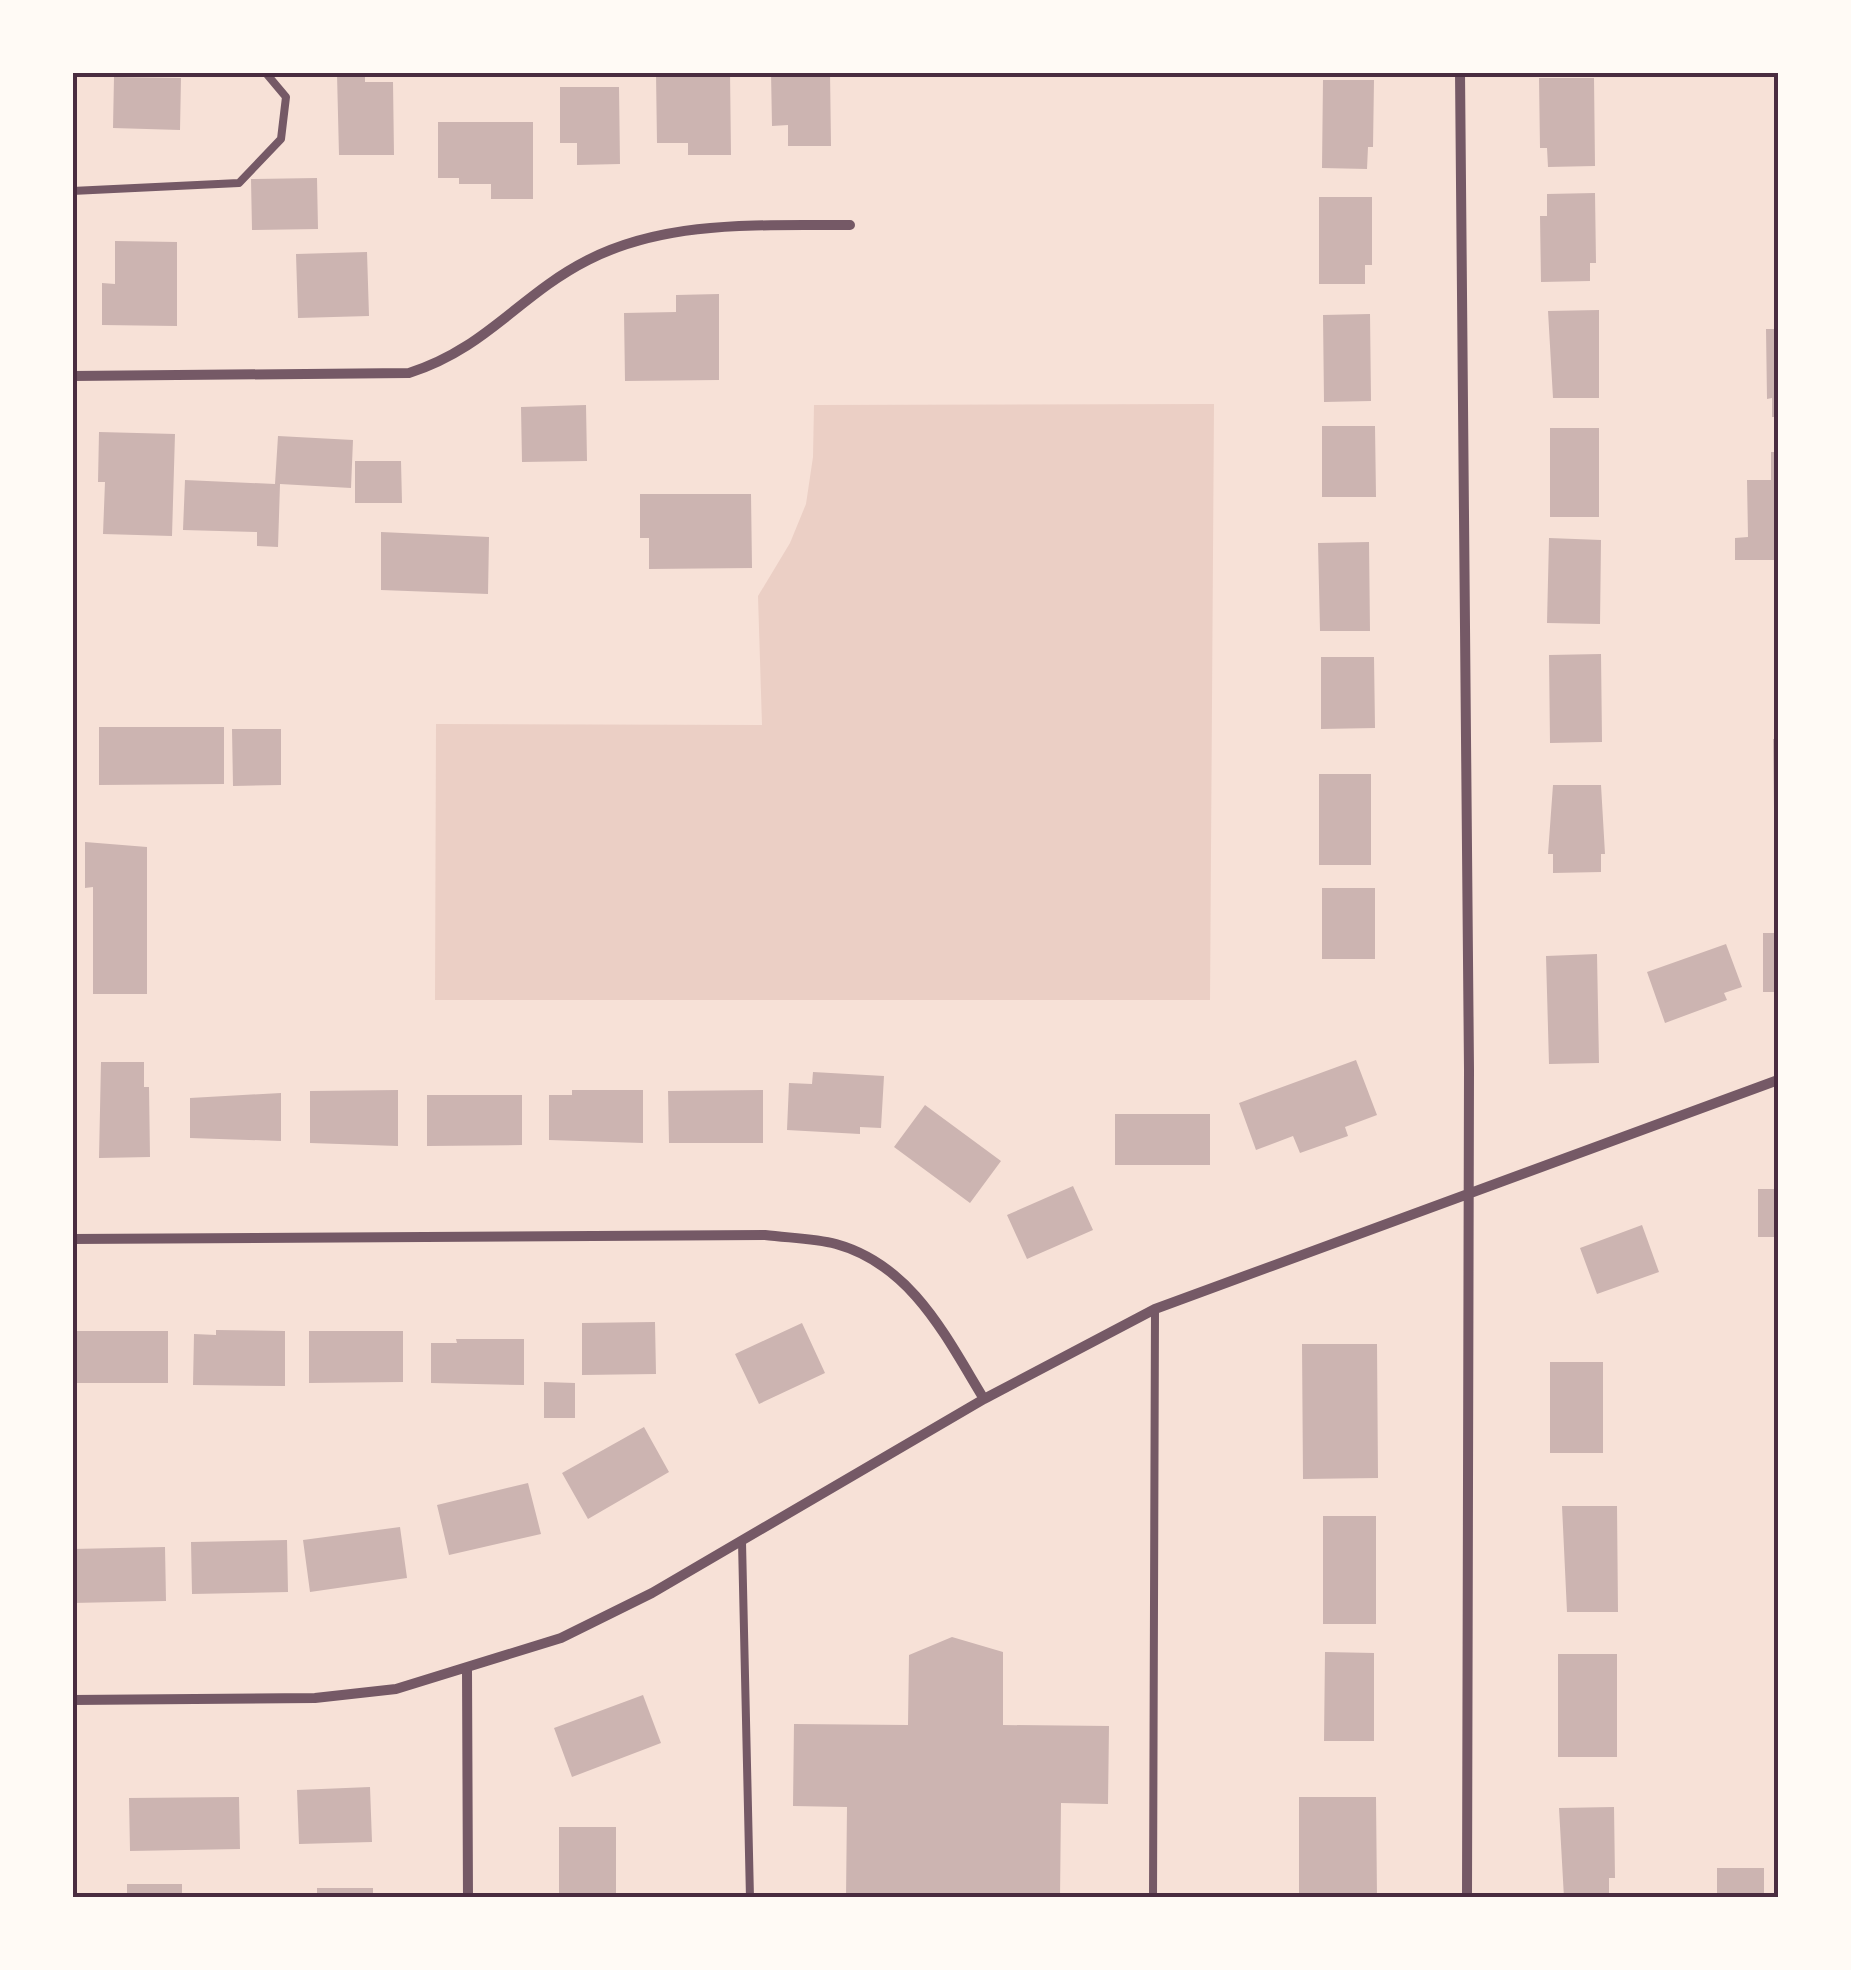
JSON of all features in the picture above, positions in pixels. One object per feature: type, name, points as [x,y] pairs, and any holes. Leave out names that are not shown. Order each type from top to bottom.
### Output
[{"type":"street","points":[[1460,72],[1466,1898]]},
{"type":"street","points":[[72,376],[408,373],[449,360],[538,290],[588,260],[650,236],[706,227],[850,225]]},
{"type":"street","points":[[72,1700],[315,1698],[396,1688],[467,1670],[561,1638],[742,1542],[984,1398],[1155,1309],[1778,1080]]},
{"type":"street","points":[[72,1239],[765,1235],[836,1244],[881,1263],[925,1304],[984,1398]]},
{"type":"street","points":[[467,1670],[468,1898]]},
{"type":"lane","points":[[72,190],[238,183],[281,139],[286,97],[265,72]]},
{"type":"lane","points":[[1154,1898],[1155,1309]]},
{"type":"lane","points":[[742,1542],[750,1898]]},
{"type":"shaded area","points":[[1214,404],[1210,1000],[435,1000],[436,724],[762,725],[758,596],[790,543],[806,504],[813,457],[814,405]]},
{"type":"building","points":[[730,72],[731,155],[688,155],[688,143],[657,143],[656,73]]},
{"type":"building","points":[[771,72],[830,72],[831,146],[788,146],[788,125],[772,126]]},
{"type":"building","points":[[365,73],[365,82],[393,82],[394,155],[339,155],[337,74]]},
{"type":"building","points":[[114,77],[181,78],[180,130],[113,128]]},
{"type":"building","points":[[1539,78],[1594,78],[1595,166],[1548,167],[1547,148],[1540,148]]},
{"type":"building","points":[[1323,80],[1374,80],[1373,147],[1368,147],[1367,169],[1322,168]]},
{"type":"building","points":[[1774,85],[1778,85],[1778,144],[1775,144]]},
{"type":"building","points":[[560,87],[619,87],[620,164],[577,165],[577,143],[560,143]]},
{"type":"building","points":[[438,122],[533,122],[533,199],[491,199],[491,184],[459,184],[459,178],[438,178]]},
{"type":"building","points":[[317,178],[318,229],[252,230],[251,179]]},
{"type":"building","points":[[1595,193],[1596,263],[1590,263],[1590,281],[1541,282],[1540,216],[1547,216],[1547,194]]},
{"type":"building","points":[[1319,197],[1372,197],[1372,265],[1365,265],[1365,284],[1319,284]]},
{"type":"building","points":[[1774,207],[1778,207],[1778,264],[1775,264]]},
{"type":"building","points":[[115,241],[177,242],[177,326],[102,325],[102,283],[115,284]]},
{"type":"building","points":[[367,252],[369,316],[298,318],[296,254]]},
{"type":"building","points":[[719,294],[719,380],[625,381],[624,313],[676,312],[676,295]]},
{"type":"building","points":[[1599,310],[1599,398],[1553,398],[1548,311]]},
{"type":"building","points":[[1370,314],[1371,401],[1324,402],[1323,315]]},
{"type":"building","points":[[1766,329],[1778,329],[1778,417],[1772,417],[1772,398],[1767,399]]},
{"type":"building","points":[[586,405],[587,461],[522,462],[521,407]]},
{"type":"building","points":[[1322,426],[1375,426],[1376,497],[1322,497]]},
{"type":"building","points":[[1550,428],[1599,428],[1599,517],[1550,517]]},
{"type":"building","points":[[99,432],[175,434],[172,536],[103,534],[105,482],[98,482]]},
{"type":"building","points":[[278,436],[353,440],[351,488],[280,484],[278,547],[257,546],[257,532],[183,530],[185,480],[275,484]]},
{"type":"building","points":[[1771,452],[1778,452],[1778,560],[1735,560],[1735,538],[1748,537],[1747,480],[1771,480]]},
{"type":"building","points":[[355,461],[401,461],[402,503],[355,503]]},
{"type":"building","points":[[640,494],[751,494],[752,568],[649,569],[649,538],[640,538]]},
{"type":"building","points":[[381,532],[489,537],[488,594],[381,590]]},
{"type":"building","points":[[1549,538],[1601,540],[1600,624],[1547,623]]},
{"type":"building","points":[[1369,542],[1370,631],[1320,631],[1318,543]]},
{"type":"building","points":[[1601,654],[1602,742],[1550,743],[1549,655]]},
{"type":"building","points":[[1321,657],[1374,657],[1375,728],[1321,729]]},
{"type":"building","points":[[99,727],[224,727],[224,784],[99,785]]},
{"type":"building","points":[[232,729],[281,729],[281,785],[233,786]]},
{"type":"building","points":[[1773,739],[1778,739],[1778,809],[1774,809]]},
{"type":"building","points":[[1319,774],[1371,774],[1371,865],[1319,865]]},
{"type":"building","points":[[1553,785],[1601,785],[1605,854],[1601,854],[1601,872],[1553,873],[1553,854],[1548,854]]},
{"type":"building","points":[[85,842],[147,847],[147,994],[93,994],[93,887],[85,888]]},
{"type":"building","points":[[1774,865],[1778,865],[1778,992],[1763,992],[1763,933],[1774,933]]},
{"type":"building","points":[[1322,888],[1375,888],[1375,959],[1322,959]]},
{"type":"building","points":[[1726,944],[1742,987],[1724,993],[1727,1000],[1665,1023],[1647,972]]},
{"type":"building","points":[[1597,954],[1599,1063],[1549,1064],[1546,956]]},
{"type":"building","points":[[1356,1060],[1377,1115],[1345,1127],[1348,1136],[1300,1153],[1293,1136],[1256,1150],[1239,1103]]},
{"type":"building","points":[[101,1062],[144,1062],[144,1087],[149,1087],[150,1157],[99,1158]]},
{"type":"building","points":[[813,1072],[884,1076],[881,1128],[860,1127],[860,1134],[787,1130],[789,1083],[812,1084]]},
{"type":"building","points":[[398,1090],[398,1146],[310,1143],[310,1091]]},
{"type":"building","points":[[572,1090],[643,1090],[643,1143],[549,1140],[549,1095],[572,1095]]},
{"type":"building","points":[[763,1090],[763,1143],[669,1143],[668,1091]]},
{"type":"building","points":[[281,1093],[281,1141],[190,1138],[190,1098]]},
{"type":"building","points":[[427,1095],[522,1095],[522,1145],[427,1146]]},
{"type":"building","points":[[925,1105],[1001,1161],[970,1203],[894,1147]]},
{"type":"building","points":[[1115,1114],[1210,1114],[1210,1165],[1115,1165]]},
{"type":"building","points":[[1073,1186],[1093,1230],[1027,1259],[1007,1215]]},
{"type":"building","points":[[1758,1189],[1778,1189],[1778,1237],[1758,1237]]},
{"type":"building","points":[[1642,1225],[1659,1272],[1597,1294],[1580,1248]]},
{"type":"building","points":[[655,1322],[656,1374],[582,1375],[582,1323]]},
{"type":"building","points":[[802,1323],[825,1373],[759,1404],[735,1354]]},
{"type":"building","points":[[216,1330],[285,1331],[285,1386],[193,1385],[194,1334],[216,1335]]},
{"type":"building","points":[[73,1331],[168,1331],[168,1383],[74,1383]]},
{"type":"building","points":[[309,1331],[403,1331],[403,1382],[309,1383]]},
{"type":"building","points":[[456,1339],[524,1339],[524,1385],[431,1383],[431,1343],[457,1343]]},
{"type":"building","points":[[1302,1344],[1377,1344],[1378,1478],[1303,1479]]},
{"type":"building","points":[[1550,1362],[1603,1362],[1603,1453],[1550,1453]]},
{"type":"building","points":[[544,1382],[575,1383],[575,1418],[544,1418]]},
{"type":"building","points":[[644,1427],[669,1472],[588,1519],[562,1473]]},
{"type":"building","points":[[528,1483],[541,1534],[449,1555],[437,1505]]},
{"type":"building","points":[[1562,1506],[1617,1506],[1618,1612],[1567,1612]]},
{"type":"building","points":[[1323,1516],[1376,1516],[1376,1624],[1323,1624]]},
{"type":"building","points":[[400,1527],[407,1578],[310,1592],[303,1540]]},
{"type":"building","points":[[287,1540],[288,1592],[192,1594],[191,1542]]},
{"type":"building","points":[[165,1547],[166,1601],[72,1603],[72,1549]]},
{"type":"building","points":[[952,1637],[1003,1652],[1003,1725],[1109,1726],[1108,1804],[1061,1803],[1060,1898],[846,1898],[847,1807],[793,1806],[794,1724],[908,1725],[909,1655]]},
{"type":"building","points":[[1325,1652],[1374,1653],[1374,1741],[1324,1741]]},
{"type":"building","points":[[1558,1654],[1617,1654],[1617,1757],[1558,1757]]},
{"type":"building","points":[[643,1695],[661,1743],[572,1777],[554,1728]]},
{"type":"building","points":[[370,1787],[372,1842],[299,1844],[297,1790]]},
{"type":"building","points":[[239,1797],[240,1849],[130,1851],[129,1798]]},
{"type":"building","points":[[1299,1797],[1376,1797],[1377,1898],[1299,1898]]},
{"type":"building","points":[[1614,1807],[1615,1878],[1609,1878],[1609,1898],[1564,1898],[1559,1808]]},
{"type":"building","points":[[559,1827],[616,1827],[616,1898],[559,1898]]},
{"type":"building","points":[[1717,1868],[1764,1868],[1764,1898],[1717,1898]]},
{"type":"building","points":[[127,1884],[182,1884],[182,1898],[127,1898]]},
{"type":"building","points":[[317,1888],[373,1888],[373,1898],[317,1898]]}]
